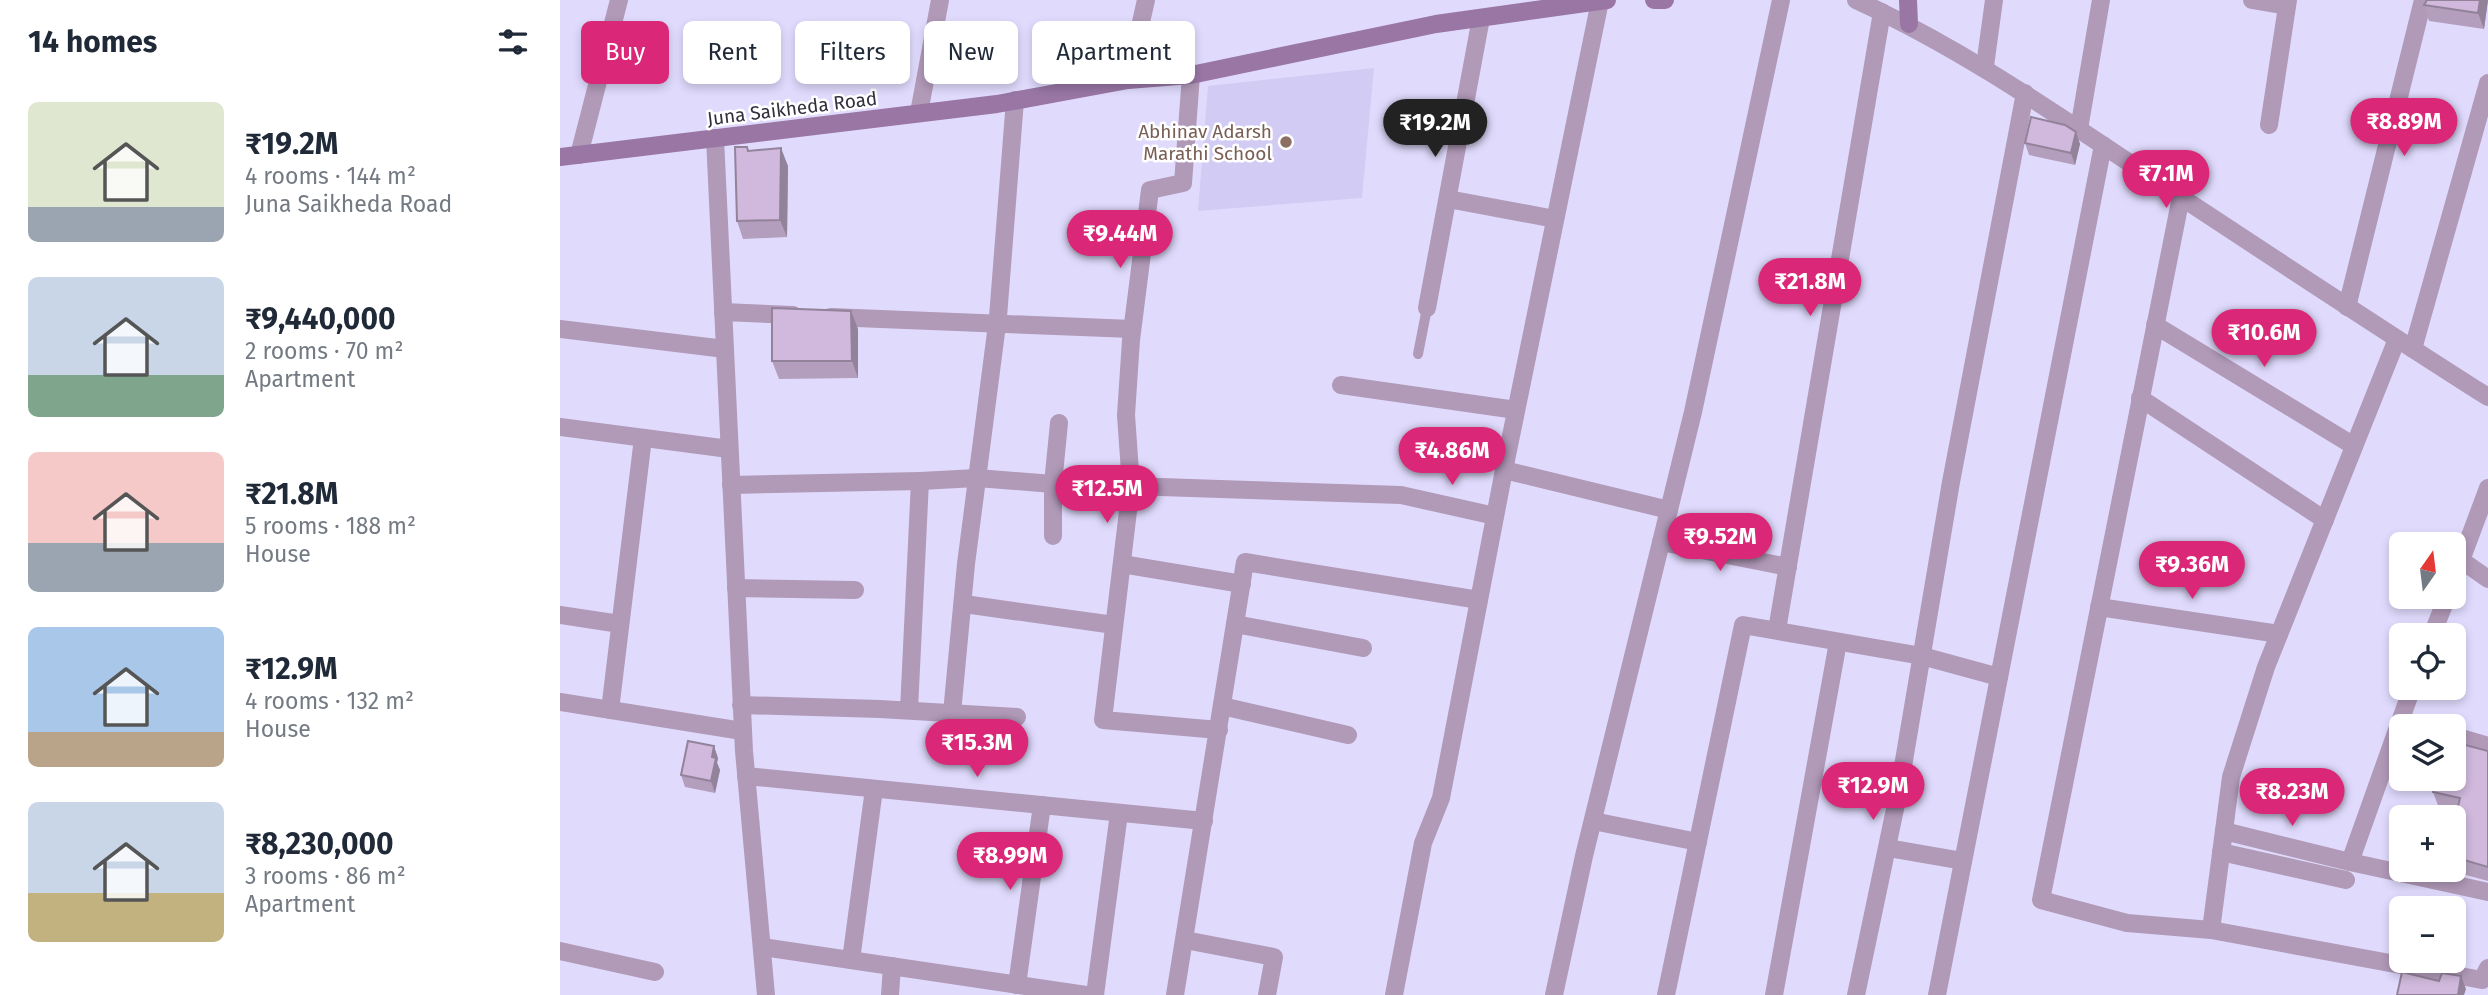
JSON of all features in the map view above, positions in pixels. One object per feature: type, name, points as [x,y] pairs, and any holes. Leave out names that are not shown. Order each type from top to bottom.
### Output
[{"type":"main road","name":"Juna Saikheda Road","points":[[1195,74],[1436,23],[1607,0]]},
{"type":"main road","points":[[1654,0],[1665,0]]},
{"type":"main road","points":[[1908,0],[1909,24]]},
{"type":"main road","name":"Juna Saikheda Road","points":[[560,157],[919,113],[1105,84]]},
{"type":"street","points":[[579,155],[620,0]]},
{"type":"street","points":[[919,113],[940,0]]},
{"type":"street","points":[[1141,21],[1146,0]]},
{"type":"street","points":[[1554,995],[1593,821],[1669,510],[1781,0]]},
{"type":"street","points":[[1856,0],[1909,24],[1985,66],[2347,307],[2488,397]]},
{"type":"street","points":[[1985,66],[1994,0]]},
{"type":"street","points":[[2079,129],[2101,0]]},
{"type":"street","points":[[2252,0],[2288,3],[2269,125]]},
{"type":"street","points":[[2347,307],[2423,0]]},
{"type":"street","points":[[1394,995],[1423,843],[1441,798],[1504,470],[1600,1]]},
{"type":"street","points":[[1777,631],[1882,12]]},
{"type":"street","points":[[1427,308],[1481,18]]},
{"type":"street","points":[[2413,349],[2488,83]]},
{"type":"street","points":[[1190,84],[1182,183],[1150,190],[1132,329],[1126,415],[1131,486],[1103,720],[1219,730]]},
{"type":"street","points":[[1856,995],[1888,848],[1951,482],[2025,93]]},
{"type":"street","points":[[952,713],[977,478],[997,323],[1015,100]]},
{"type":"street","points":[[715,138],[741,705],[766,995]]},
{"type":"street","points":[[1937,995],[2103,145]]},
{"type":"street","points":[[2181,197],[2041,900],[2127,923],[2211,930],[2482,980],[2488,968]]},
{"type":"street","points":[[1448,199],[1555,219]]},
{"type":"street","points":[[723,312],[1132,329]]},
{"type":"street","points":[[2155,325],[2354,446]]},
{"type":"street","points":[[560,329],[725,349]]},
{"type":"street","points":[[2211,930],[2231,777],[2279,634],[2397,339]]},
{"type":"street","points":[[1341,385],[1516,410]]},
{"type":"street","points":[[2140,398],[2325,520]]},
{"type":"street","points":[[1053,536],[1053,484],[1059,423]]},
{"type":"street","points":[[560,427],[729,449]]},
{"type":"street","points":[[610,710],[643,438]]},
{"type":"street","points":[[1504,470],[1669,510]]},
{"type":"street","points":[[731,485],[977,478],[1053,484]]},
{"type":"street","points":[[909,710],[920,481]]},
{"type":"street","points":[[1131,486],[1401,495],[1495,516]]},
{"type":"street","points":[[2466,545],[2488,488]]},
{"type":"street","points":[[1661,542],[1788,567]]},
{"type":"street","points":[[1175,995],[1245,562],[1479,600]]},
{"type":"street","points":[[1122,564],[1241,584]]},
{"type":"street","points":[[2466,564],[2488,579]]},
{"type":"street","points":[[736,588],[855,590]]},
{"type":"street","points":[[964,604],[1114,625]]},
{"type":"street","points":[[2099,607],[2279,634]]},
{"type":"street","points":[[560,615],[620,624]]},
{"type":"street","points":[[1235,624],[1363,648]]},
{"type":"street","points":[[1666,995],[1743,625],[1922,656],[1999,677]]},
{"type":"street","points":[[1774,995],[1838,642]]},
{"type":"street","points":[[560,702],[743,731]]},
{"type":"street","points":[[741,705],[909,710],[1017,717]]},
{"type":"street","points":[[1222,706],[1348,735]]},
{"type":"street","points":[[2466,739],[2487,744]]},
{"type":"street","points":[[2350,862],[2389,771]]},
{"type":"street","points":[[746,776],[1204,821]]},
{"type":"street","points":[[851,960],[874,789]]},
{"type":"street","points":[[1017,985],[1042,805]]},
{"type":"street","points":[[1095,995],[1119,813]]},
{"type":"street","points":[[1593,821],[1698,842]]},
{"type":"street","points":[[2224,831],[2488,892]]},
{"type":"street","points":[[1888,848],[1963,861]]},
{"type":"street","points":[[2221,852],[2346,880]]},
{"type":"street","points":[[1185,940],[1274,957],[1267,995]]},
{"type":"street","points":[[762,947],[1086,995]]},
{"type":"street","points":[[560,951],[655,972]]},
{"type":"street","points":[[890,995],[892,966]]},
{"type":"lane","points":[[1418,354],[1427,308]]},
{"type":"shaded area","name":"Abhinav Adarsh Marathi School","points":[[1374,68],[1362,198],[1198,211],[1208,86]]},
{"type":"building","points":[[2427,0],[2480,0],[2478,13],[2424,5]]},
{"type":"building","points":[[2031,117],[2065,125],[2076,132],[2071,153],[2025,143]]},
{"type":"building","points":[[735,147],[747,147],[748,151],[781,148],[780,220],[737,221]]},
{"type":"building","points":[[772,308],[851,311],[852,361],[772,361]]},
{"type":"building","points":[[688,741],[714,746],[712,757],[716,758],[711,781],[681,775]]},
{"type":"building","points":[[2466,745],[2488,751],[2488,867],[2466,861],[2466,805],[2458,805],[2460,798],[2433,792],[2466,791]]},
{"type":"building","points":[[2402,973],[2439,981],[2442,973],[2461,976],[2458,995],[2397,995]]},
{"type":"place","name":"Abhinav Adarsh Marathi School","points":[[1286,142]]}]
